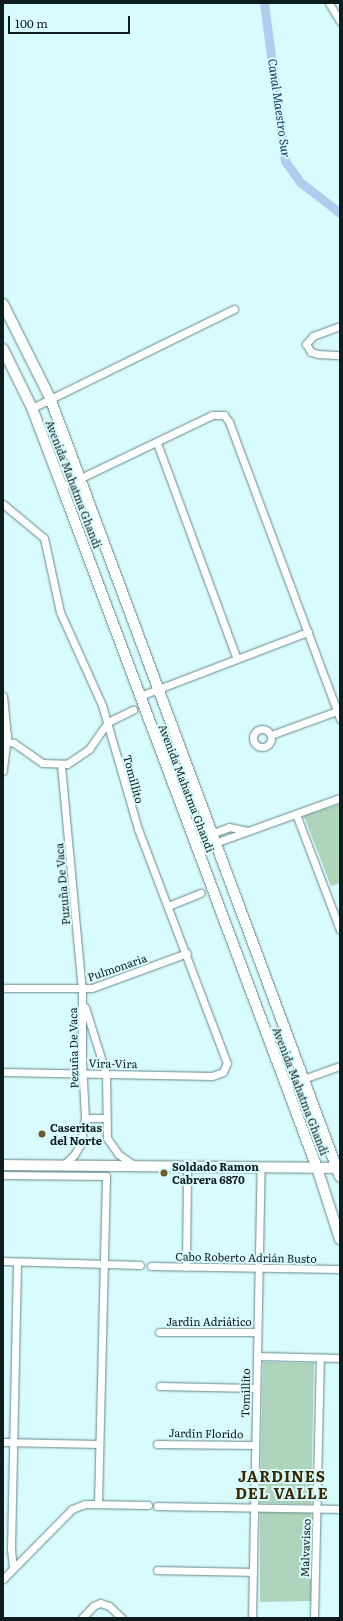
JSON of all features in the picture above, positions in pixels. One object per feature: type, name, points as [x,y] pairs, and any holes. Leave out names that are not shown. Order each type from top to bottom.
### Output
[{"type":"main road","name":"Avenida Mahatma Ghandi","points":[[3,304],[50,398],[303,1080],[339,1171]]},
{"type":"main road","name":"Avenida Mahatma Ghandi","points":[[3,349],[32,408],[62,487],[317,1168],[340,1239]]},
{"type":"main road","points":[[3,1165],[317,1168],[339,1171]]},
{"type":"street","points":[[329,3],[340,21]]},
{"type":"street","points":[[32,408],[234,309]]},
{"type":"street","points":[[340,326],[313,336],[306,344],[310,352],[340,355]]},
{"type":"street","points":[[62,487],[80,480],[212,415],[220,414],[227,418],[340,719]]},
{"type":"street","points":[[157,443],[237,659]]},
{"type":"street","name":"Tomillito","points":[[3,504],[44,538],[60,612],[108,722],[134,817],[226,1056],[227,1062],[223,1072]]},
{"type":"street","points":[[140,696],[308,632]]},
{"type":"street","points":[[3,696],[5,741],[3,772]]},
{"type":"street","points":[[5,741],[43,763],[61,765],[84,754],[108,722],[133,710]]},
{"type":"street","points":[[271,735],[337,711]]},
{"type":"street","name":"Puzuña De Vaca","points":[[61,765],[83,1002]]},
{"type":"street","points":[[196,844],[213,838],[248,831],[340,798]]},
{"type":"street","points":[[296,814],[340,930]]},
{"type":"street","points":[[168,906],[200,893]]},
{"type":"street","name":"Pulmonaria","points":[[3,988],[82,990],[187,954]]},
{"type":"street","name":"Pezuña De Vaca","points":[[83,1002],[82,1074],[85,1118]]},
{"type":"street","name":"Pezuña De Vaca","points":[[83,1002],[106,1074],[106,1118]]},
{"type":"street","points":[[286,1085],[340,1066]]},
{"type":"street","name":"Vira-Vira","points":[[3,1072],[212,1076],[223,1072]]},
{"type":"street","points":[[62,1166],[74,1156],[80,1146],[85,1118],[106,1118],[110,1145],[124,1160],[138,1167]]},
{"type":"street","points":[[186,1267],[187,1167]]},
{"type":"street","name":"Tomillito","points":[[252,1618],[261,1168]]},
{"type":"street","points":[[3,1175],[106,1176],[98,1504]]},
{"type":"street","points":[[3,1261],[140,1265]]},
{"type":"street","points":[[13,1568],[11,1549],[17,1262]]},
{"type":"street","name":"Cabo Roberto Adrián Busto","points":[[151,1266],[340,1269]]},
{"type":"street","name":"Jardín Adriático","points":[[159,1332],[258,1332]]},
{"type":"street","points":[[257,1356],[340,1358]]},
{"type":"street","name":"Malvavisco","points":[[314,1618],[320,1358]]},
{"type":"street","points":[[160,1386],[256,1388]]},
{"type":"street","points":[[3,1442],[100,1444]]},
{"type":"street","name":"Jardín Florido","points":[[157,1444],[255,1445]]},
{"type":"street","points":[[3,1579],[72,1509],[85,1504],[148,1505]]},
{"type":"street","points":[[157,1506],[340,1509]]},
{"type":"street","points":[[157,1570],[253,1572]]},
{"type":"street","points":[[82,1618],[93,1606],[100,1603],[109,1606],[122,1618]]},
{"type":"green space","points":[[340,804],[340,883],[331,886],[304,816]]},
{"type":"green space","points":[[263,1362],[314,1363],[311,1504],[260,1503]]},
{"type":"green space","points":[[260,1512],[311,1513],[311,1601],[260,1602]]},
{"type":"waterway","name":"Canal Maestro Sur","points":[[264,3],[285,161],[300,182],[340,213]]},
{"type":"place","name":"Caseritas del Norte","points":[[42,1134]]},
{"type":"place","name":"Soldado Ramon Cabrera 6870","points":[[164,1173]]},
{"type":"district","name":"JARDINES DEL VALLE","points":[[282,1484]]}]
